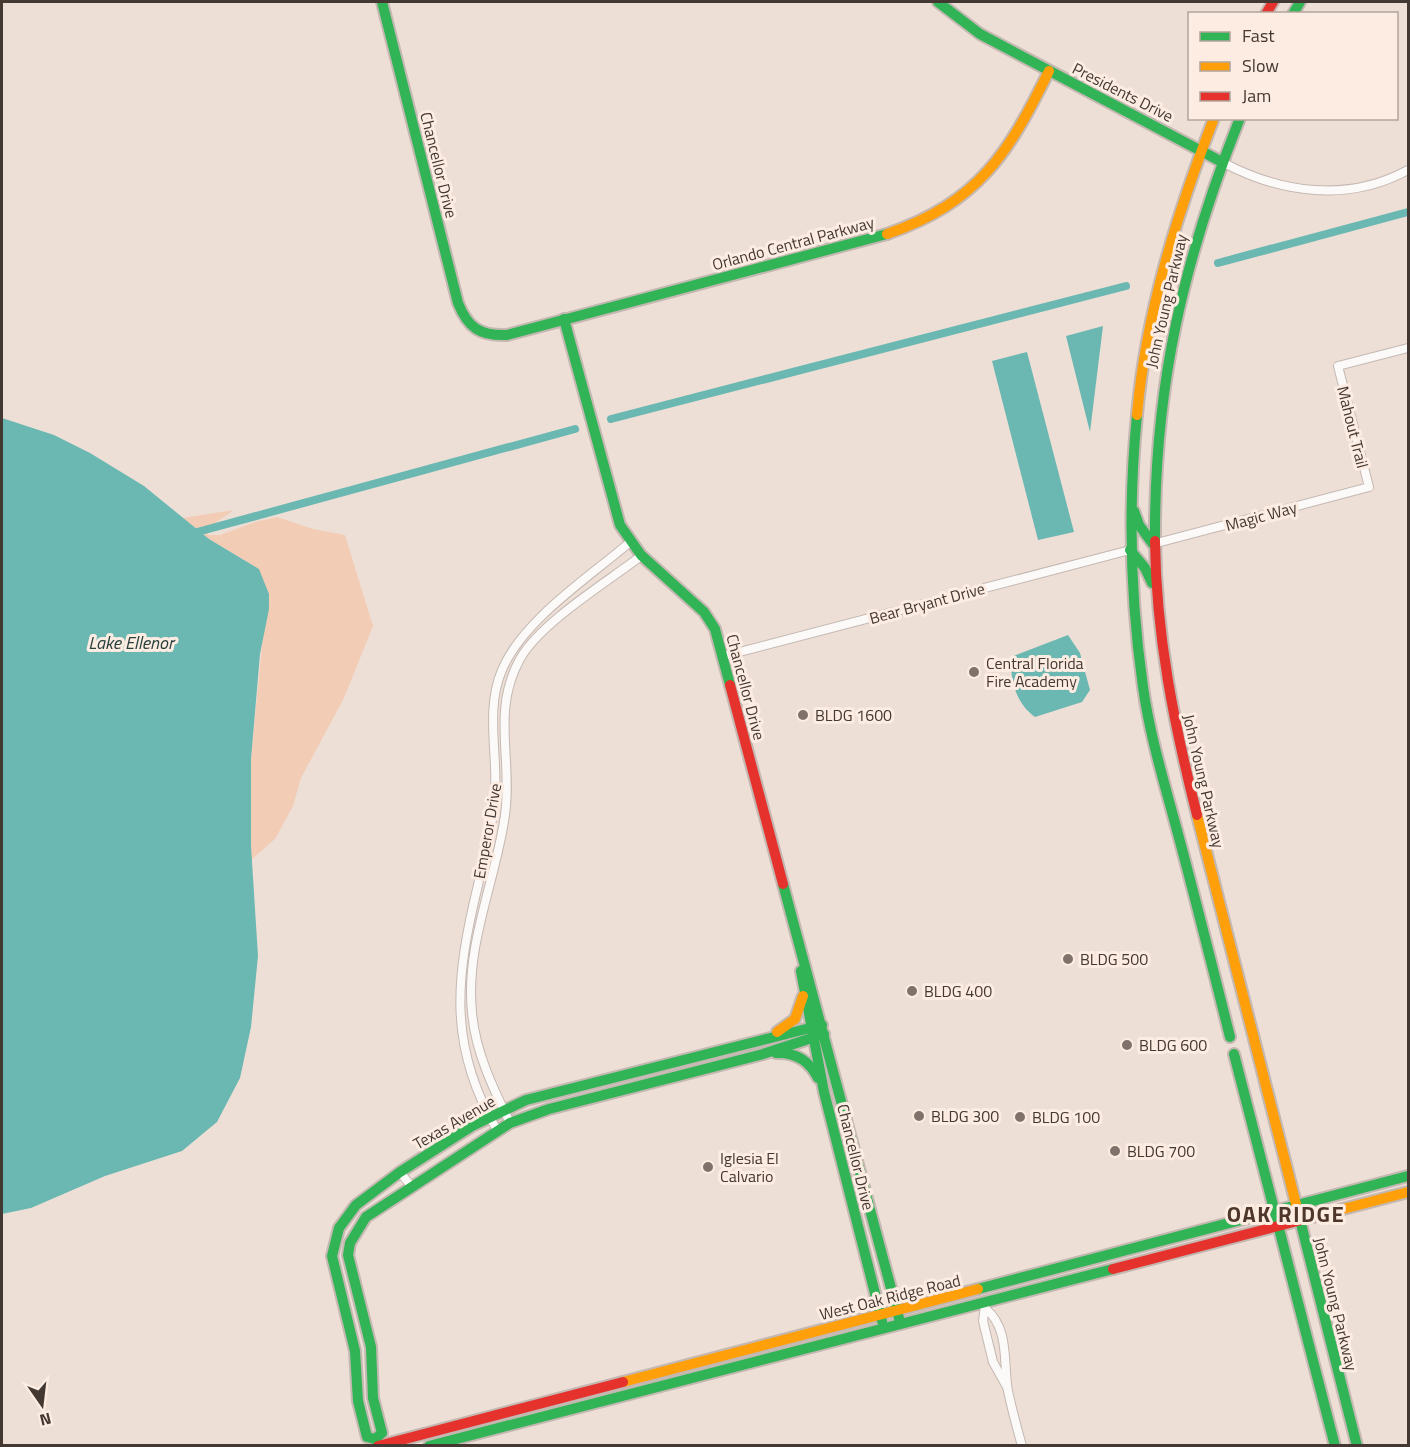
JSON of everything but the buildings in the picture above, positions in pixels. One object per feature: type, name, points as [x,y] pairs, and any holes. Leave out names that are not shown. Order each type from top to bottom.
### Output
[{"type":"main road","name":"Chancellor Drive","points":[[382,2],[458,303],[465,321],[476,332]]},
{"type":"main road","name":"Presidents Drive","points":[[938,2],[980,34],[1222,162]]},
{"type":"main road","name":"Orlando Central Parkway","points":[[476,332],[489,336],[507,335],[897,231],[932,216],[962,197],[988,172],[1009,147],[1049,71]]},
{"type":"main road","name":"John Young Parkway","points":[[1213,120],[1176,221],[1151,318],[1136,412],[1130,500],[1130,550],[1135,626],[1150,724],[1230,1037]]},
{"type":"main road","name":"John Young Parkway","points":[[1239,120],[1193,246],[1167,357],[1155,458],[1153,544],[1156,591],[1162,657],[1174,723],[1357,1446]]},
{"type":"main road","name":"Chancellor Drive","points":[[564,319],[612,503],[629,543],[641,556],[693,596],[715,629],[724,656],[818,1031],[824,1092],[884,1326]]},
{"type":"main road","points":[[1130,500],[1139,525],[1153,544]]},
{"type":"main road","points":[[1130,550],[1145,568],[1156,591]]},
{"type":"main road","name":"Chancellor Drive","points":[[792,924],[805,989],[900,1322]]},
{"type":"main road","points":[[766,1039],[795,1019],[805,989]]},
{"type":"main road","name":"Texas Avenue","points":[[818,1031],[763,1054],[549,1109],[510,1123],[366,1217],[350,1243],[350,1271],[369,1337],[374,1368],[373,1398],[382,1433],[377,1443],[368,1437],[358,1401],[353,1341],[332,1256],[333,1243],[344,1219],[356,1205],[400,1172],[489,1116],[546,1094],[766,1039],[818,1031]]},
{"type":"main road","points":[[763,1054],[782,1052],[797,1055],[815,1071],[824,1092]]},
{"type":"main road","points":[[1234,1054],[1335,1446]]},
{"type":"main road","name":"West Oak Ridge Road","points":[[377,1443],[897,1310],[1295,1203],[1408,1176]]},
{"type":"main road","name":"West Oak Ridge Road","points":[[429,1446],[884,1326],[985,1305],[1408,1192]]},
{"type":"main road","points":[[985,1305],[1005,1290],[1065,1275],[1072,1271],[1079,1262]]},
{"type":"main road","points":[[595,1402],[597,1395],[613,1390],[617,1383]]},
{"type":"street","name":"Presidents Drive","points":[[1222,162],[1273,184],[1314,191],[1343,190],[1373,184],[1408,170]]},
{"type":"street","name":"Mahout Trail","points":[[1369,488],[1338,366],[1408,348]]},
{"type":"street","name":"Magic Way","points":[[1153,544],[1369,488]]},
{"type":"street","name":"Emperor Drive","points":[[497,1130],[489,1116],[466,1053],[459,1002],[462,956],[495,798],[495,689],[512,651],[527,632],[629,543]]},
{"type":"street","name":"Bear Bryant Drive","points":[[724,656],[1130,550]]},
{"type":"street","name":"Emperor Drive","points":[[510,1123],[477,1042],[471,990],[479,934],[505,815],[504,700],[520,658],[536,638],[641,556]]},
{"type":"street","points":[[546,1094],[549,1109]]},
{"type":"street","points":[[400,1172],[411,1186]]},
{"type":"street","points":[[356,1205],[366,1217]]},
{"type":"street","points":[[335,1275],[350,1271]]},
{"type":"street","points":[[985,1305],[982,1321],[993,1362],[1008,1389]]},
{"type":"street","points":[[985,1305],[996,1317],[1007,1358],[1008,1389],[1022,1446]]},
{"type":"street","points":[[353,1341],[369,1337]]},
{"type":"street","points":[[358,1401],[373,1398]]},
{"type":"shaded area","points":[[234,510],[208,528],[208,535],[220,535],[255,522],[277,517],[313,529],[345,535],[373,626],[344,698],[301,778],[293,806],[275,839],[251,860],[251,759],[263,635],[259,569],[209,539],[182,518]]},
{"type":"water","points":[[1103,326],[1090,432],[1066,336]]},
{"type":"water","points":[[1027,352],[1074,532],[1038,540],[992,361]]},
{"type":"water","name":"Lake Ellenor","points":[[2,418],[54,435],[90,453],[144,486],[209,539],[259,569],[269,594],[269,609],[260,654],[251,759],[251,846],[258,956],[251,1027],[240,1078],[217,1122],[182,1151],[105,1176],[31,1208],[2,1214]]},
{"type":"water","points":[[1068,635],[1080,653],[1090,690],[1082,702],[1035,717],[1028,712],[1016,691],[1013,683],[1011,657]]},
{"type":"waterway","points":[[1218,263],[1408,212]]},
{"type":"waterway","points":[[611,419],[1126,286]]},
{"type":"waterway","points":[[190,534],[575,429]]},
{"type":"traffic: fast","points":[[382,2],[458,303],[466,319],[482,332],[507,335],[887,234]]},
{"type":"traffic: fast","points":[[938,2],[980,34],[1222,162]]},
{"type":"traffic: fast","points":[[1294,12],[1300,2]]},
{"type":"traffic: fast","points":[[1155,541],[1160,430],[1166,377],[1176,325],[1203,223],[1239,120]]},
{"type":"traffic: fast","points":[[564,319],[620,525],[641,555],[704,612],[715,629],[730,685]]},
{"type":"traffic: fast","points":[[1137,415],[1132,483],[1132,551],[1135,619],[1143,687],[1158,761],[1230,1037]]},
{"type":"traffic: fast","points":[[1134,511],[1139,525],[1153,544]]},
{"type":"traffic: fast","points":[[1130,550],[1145,568],[1152,583]]},
{"type":"traffic: fast","points":[[783,884],[900,1322]]},
{"type":"traffic: fast","points":[[801,971],[824,1092],[882,1321]]},
{"type":"traffic: fast","points":[[375,1439],[367,1437],[358,1401],[355,1351],[332,1256],[339,1228],[356,1205],[400,1172],[472,1126],[526,1100],[822,1025]]},
{"type":"traffic: fast","points":[[375,1439],[382,1433],[373,1398],[371,1347],[348,1255],[350,1243],[366,1217],[510,1123],[549,1109],[763,1054],[824,1034]]},
{"type":"traffic: fast","points":[[776,1053],[801,1058],[818,1078]]},
{"type":"traffic: fast","points":[[1234,1054],[1335,1446]]},
{"type":"traffic: fast","points":[[978,1289],[1408,1176]]},
{"type":"traffic: fast","points":[[1297,1208],[1357,1446]]},
{"type":"traffic: fast","points":[[429,1446],[1113,1269]]},
{"type":"traffic: slow","points":[[887,234],[945,207],[987,172],[1019,127],[1049,71]]},
{"type":"traffic: slow","points":[[1137,415],[1148,339],[1165,264],[1213,120]]},
{"type":"traffic: slow","points":[[1197,815],[1297,1208]]},
{"type":"traffic: slow","points":[[777,1032],[795,1019],[803,996]]},
{"type":"traffic: slow","points":[[1324,1214],[1408,1192]]},
{"type":"traffic: slow","points":[[623,1382],[978,1289]]},
{"type":"traffic: jam","points":[[1267,12],[1273,2]]},
{"type":"traffic: jam","points":[[1155,541],[1159,611],[1168,679],[1197,815]]},
{"type":"traffic: jam","points":[[730,685],[783,884]]},
{"type":"traffic: jam","points":[[1113,1269],[1324,1214]]},
{"type":"traffic: jam","points":[[378,1446],[623,1382]]},
{"type":"place","name":"Central Florida Fire Academy","points":[[974,672]]},
{"type":"place","name":"BLDG 1600","points":[[803,715]]},
{"type":"place","name":"BLDG 500","points":[[1068,959]]},
{"type":"place","name":"BLDG 400","points":[[912,991]]},
{"type":"place","name":"BLDG 600","points":[[1127,1045]]},
{"type":"place","name":"BLDG 300","points":[[919,1116]]},
{"type":"place","name":"BLDG 100","points":[[1020,1117]]},
{"type":"place","name":"BLDG 700","points":[[1115,1151]]},
{"type":"place","name":"Iglesia El Calvario","points":[[708,1167]]},
{"type":"district","name":"OAK RIDGE","points":[[1286,1214]]}]
